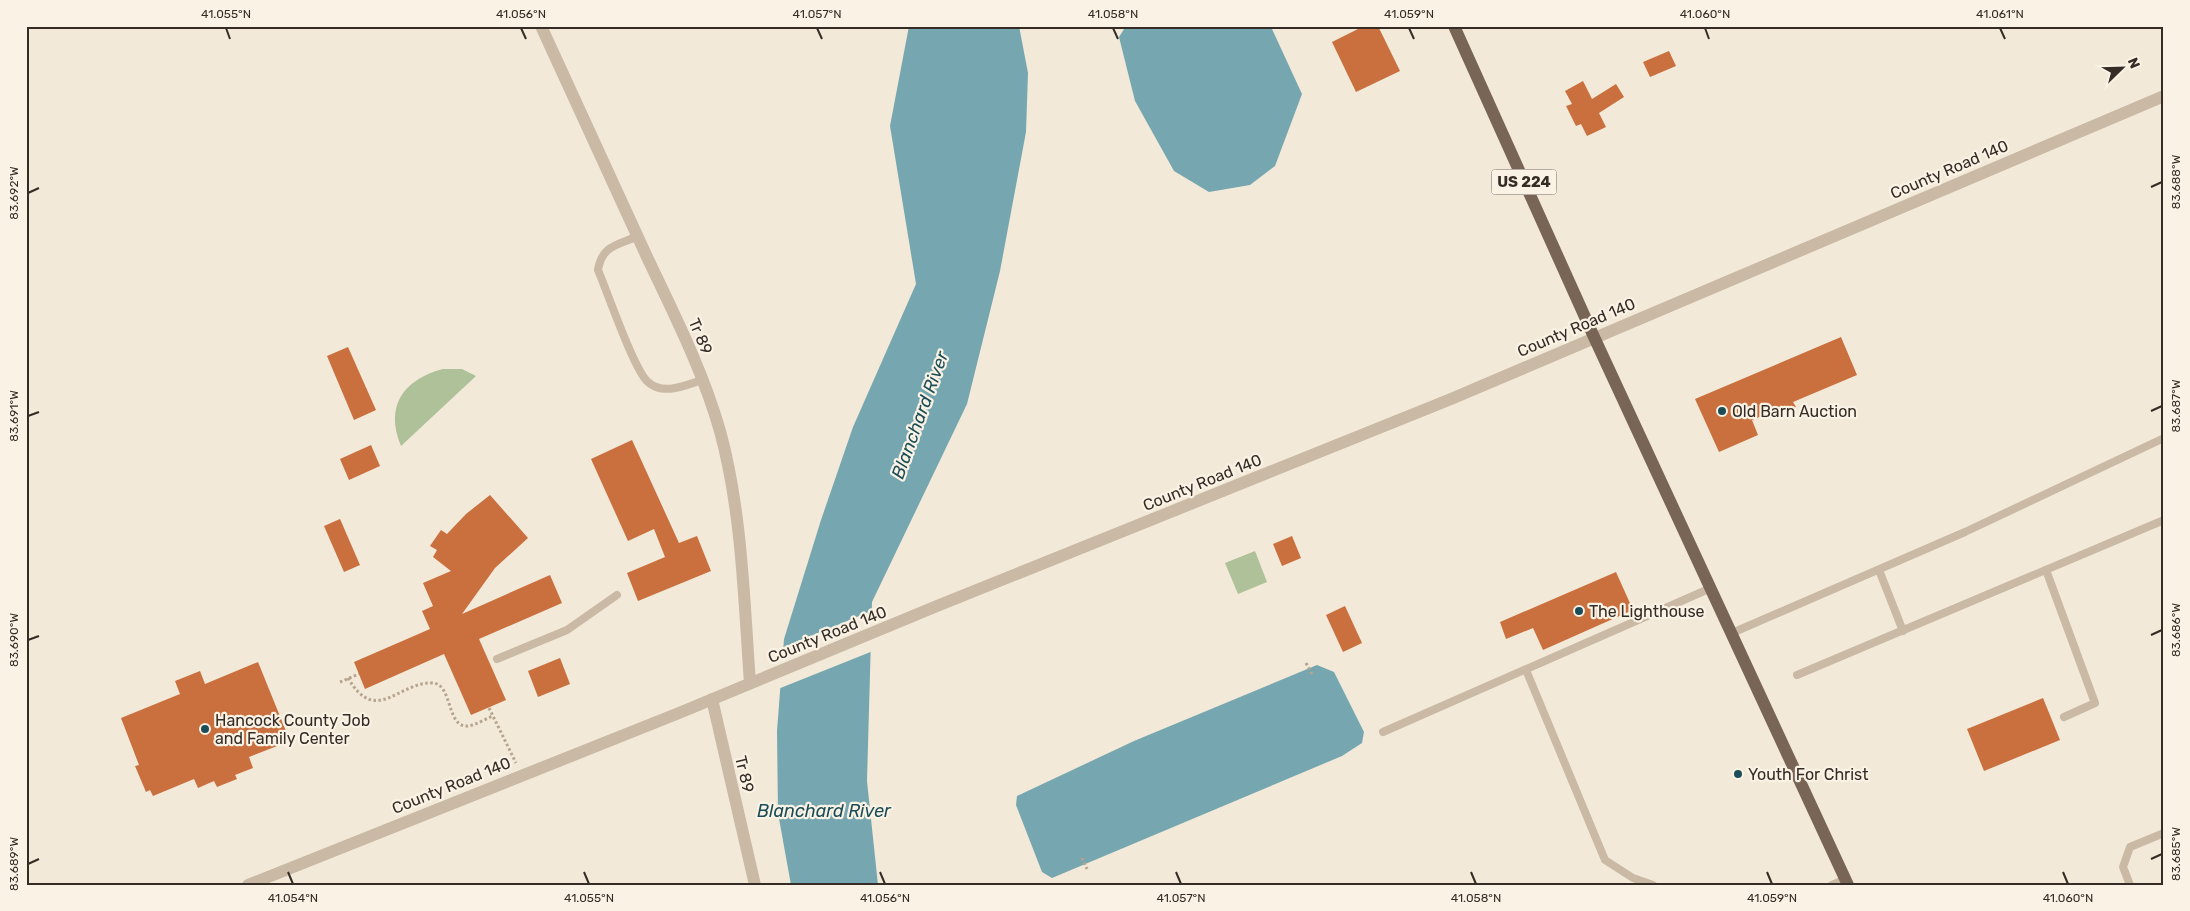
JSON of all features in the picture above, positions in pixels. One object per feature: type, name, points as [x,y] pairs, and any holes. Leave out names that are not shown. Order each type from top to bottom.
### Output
[{"type":"main road","name":"US 224","points":[[1454,26],[1594,337],[1847,882]]},
{"type":"street","name":"Tr 89","points":[[541,26],[702,380],[720,434],[732,494],[742,567],[750,683]]},
{"type":"street","name":"County Road 140","points":[[248,885],[1451,399],[2164,96]]},
{"type":"street","name":"Tr 89","points":[[712,699],[755,885]]},
{"type":"lane","points":[[638,236],[604,252],[600,258],[598,270],[637,366],[648,382],[661,388],[674,390],[702,380]]},
{"type":"lane","points":[[1732,633],[1965,532],[2164,438]]},
{"type":"lane","points":[[1797,675],[2164,520]]},
{"type":"lane","points":[[1879,570],[1902,631]]},
{"type":"lane","points":[[2046,570],[2095,703],[2064,717]]},
{"type":"lane","points":[[1383,732],[1711,588]]},
{"type":"lane","points":[[497,658],[567,630],[617,595]]},
{"type":"lane","points":[[1526,670],[1605,860],[1633,878],[1653,885]]},
{"type":"lane","points":[[2130,885],[2123,867],[2130,848],[2164,833]]},
{"type":"lane","points":[[1832,885],[1847,882]]},
{"type":"path","points":[[1306,663],[1312,674]]},
{"type":"path","points":[[340,682],[358,674]]},
{"type":"path","points":[[348,678],[362,697],[374,700],[385,699],[426,683],[435,682],[442,688],[455,720],[462,725],[468,726],[493,716]]},
{"type":"path","points":[[488,708],[521,775]]},
{"type":"path","points":[[1082,858],[1087,868]]},
{"type":"green space","points":[[443,369],[462,369],[476,376],[401,446],[396,432],[395,418],[401,396],[408,387],[418,380]]},
{"type":"green space","points":[[1255,551],[1267,582],[1238,594],[1225,563]]},
{"type":"water","name":"Blanchard River","points":[[909,26],[1019,26],[1028,73],[1026,132],[1000,271],[967,404],[872,602],[867,781],[878,885],[791,885],[778,813],[777,731],[784,639],[821,520],[853,427],[916,284],[890,126]]},
{"type":"water","points":[[1126,26],[1268,26],[1272,29],[1302,94],[1275,166],[1250,185],[1209,192],[1174,171],[1135,101],[1119,37]]},
{"type":"water","points":[[1317,665],[1334,672],[1364,732],[1362,743],[1342,756],[1052,878],[1042,872],[1016,805],[1017,796],[1134,741]]},
{"type":"pier","points":[[874,610],[873,651],[778,689],[781,648]]},
{"type":"building","points":[[1364,26],[1378,26],[1400,71],[1356,92],[1332,42]]},
{"type":"building","points":[[1669,51],[1676,66],[1650,77],[1643,62]]},
{"type":"building","points":[[1583,81],[1592,99],[1616,84],[1624,97],[1599,113],[1606,127],[1587,136],[1581,124],[1576,126],[1566,106],[1572,104],[1565,91]]},
{"type":"building","points":[[1841,337],[1857,375],[1793,402],[1796,407],[1778,415],[1776,410],[1752,420],[1758,435],[1719,452],[1695,399]]},
{"type":"building","points":[[348,347],[376,410],[354,420],[327,356]]},
{"type":"building","points":[[632,440],[679,543],[697,536],[711,571],[638,601],[627,573],[665,557],[654,529],[628,541],[591,459]]},
{"type":"building","points":[[371,445],[380,466],[349,480],[340,459]]},
{"type":"building","points":[[490,495],[528,538],[495,568],[462,614],[550,575],[562,603],[479,639],[506,700],[471,715],[444,654],[365,689],[354,662],[430,629],[422,611],[433,606],[423,583],[451,571],[433,557],[437,550],[430,546],[441,530],[447,534],[466,514]]},
{"type":"building","points":[[340,519],[360,565],[344,572],[324,526]]},
{"type":"building","points":[[1292,536],[1301,558],[1282,566],[1273,544]]},
{"type":"building","name":"The Lighthouse","points":[[1616,572],[1633,610],[1543,650],[1533,628],[1506,639],[1500,622]]},
{"type":"building","points":[[1345,606],[1362,643],[1343,652],[1326,615]]},
{"type":"building","points":[[560,658],[570,684],[538,697],[528,671]]},
{"type":"building","name":"Hancock County Job and Family Center","points":[[258,662],[290,741],[249,757],[253,768],[235,775],[237,779],[217,787],[214,781],[198,788],[194,779],[153,796],[150,790],[146,792],[135,766],[139,765],[121,718],[180,694],[175,681],[200,671],[205,684]]},
{"type":"building","points":[[2043,698],[2060,740],[1984,771],[1967,729]]},
{"type":"place","name":"Old Barn Auction","points":[[1722,411]]},
{"type":"place","name":"The Lighthouse","points":[[1579,611]]},
{"type":"place","name":"Hancock County Job and Family Center","points":[[205,729]]},
{"type":"place","name":"Youth For Christ","points":[[1738,774]]}]
